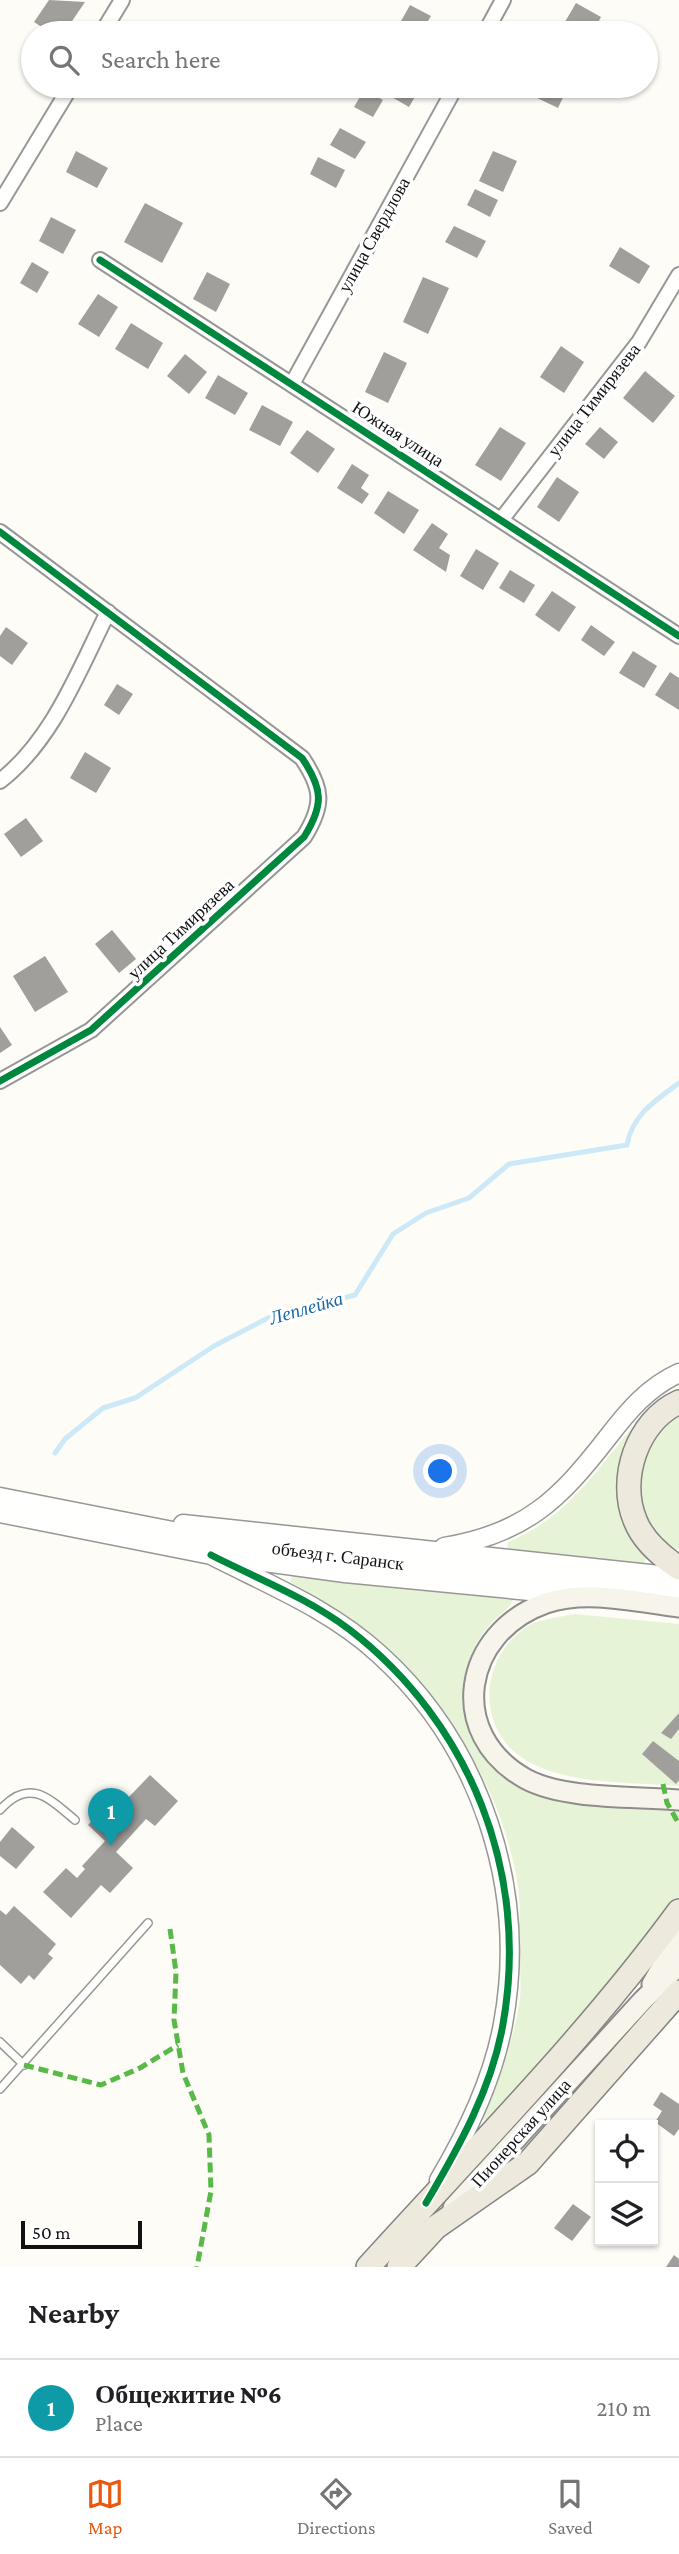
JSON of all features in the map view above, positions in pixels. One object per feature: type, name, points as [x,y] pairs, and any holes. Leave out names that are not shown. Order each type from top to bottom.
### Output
[{"type":"main road","points":[[679,1402],[650,1424],[637,1447],[629,1472],[629,1502],[635,1522],[651,1546],[679,1568]]},
{"type":"main road","points":[[679,1607],[585,1597],[549,1602],[530,1609],[497,1634],[481,1656],[475,1678],[477,1721],[487,1743],[503,1762],[527,1779],[581,1792],[679,1800]]},
{"type":"main road","points":[[368,2267],[643,1960],[679,1911]]},
{"type":"main road","points":[[643,2000],[679,1937]]},
{"type":"main road","points":[[643,2000],[679,1965]]},
{"type":"main road","points":[[436,2227],[528,2163],[679,1992]]},
{"type":"main road","name":"Пионерская улица","points":[[399,2267],[643,2000]]},
{"type":"street","points":[[109,21],[122,0]]},
{"type":"street","points":[[492,21],[503,0]]},
{"type":"street","points":[[0,202],[64,98]]},
{"type":"street","name":"улица Свердлова","points":[[292,384],[449,98]]},
{"type":"street","name":"Южная улица","points":[[100,260],[679,636]]},
{"type":"street","name":"улица Тимирязева","points":[[501,520],[639,342],[679,275]]},
{"type":"street","points":[[0,532],[108,612],[57,713],[34,746],[0,781]]},
{"type":"street","name":"улица Тимирязева","points":[[0,1081],[91,1030],[304,837],[316,819],[320,798],[315,776],[302,758],[108,612]]},
{"type":"street","points":[[420,1550],[471,1543],[528,1520],[563,1492],[626,1412],[657,1385],[679,1373]]},
{"type":"street","name":"объезд г. Саранск","points":[[0,1497],[110,1520],[363,1560],[679,1592]]},
{"type":"street","points":[[0,1513],[211,1555],[345,1573],[585,1597]]},
{"type":"street","points":[[110,1520],[214,1526],[679,1577]]},
{"type":"street","points":[[211,1555],[306,1601],[379,1653],[418,1695],[446,1731],[485,1811],[505,1886],[509,1926],[508,1987],[503,2026],[475,2109],[426,2203]]},
{"type":"lane","points":[[0,1810],[9,1800],[28,1792],[46,1795],[75,1820]]},
{"type":"lane","points":[[0,2089],[148,1923]]},
{"type":"lane","points":[[0,2042],[24,2065]]},
{"type":"green space","points":[[679,1415],[679,1550],[664,1541],[653,1528],[646,1514],[641,1480],[649,1446],[657,1432]]},
{"type":"green space","points":[[631,1429],[620,1465],[617,1497],[625,1526],[647,1558],[642,1565],[507,1550],[508,1542],[546,1521],[577,1494]]},
{"type":"green space","points":[[293,1575],[514,1598],[483,1633],[466,1670],[462,1694],[467,1725],[482,1754],[503,1777],[530,1792],[596,1805],[679,1810],[679,1896],[604,1993],[488,2122],[482,2119],[510,2044],[521,1992],[519,1893],[507,1838],[490,1792],[467,1748],[439,1708],[407,1671],[371,1638],[332,1608],[290,1582]]},
{"type":"green space","points":[[574,1614],[679,1624],[679,1786],[584,1779],[548,1770],[531,1763],[513,1750],[500,1734],[492,1716],[489,1696],[499,1657],[511,1640],[528,1626]]},
{"type":"building","points":[[49,0],[85,2],[72,21],[35,21]]},
{"type":"building","points":[[576,3],[601,17],[599,21],[566,21]]},
{"type":"building","points":[[410,5],[431,16],[428,21],[401,21]]},
{"type":"building","points":[[359,98],[383,100],[373,117],[354,107]]},
{"type":"building","points":[[393,98],[414,98],[409,107]]},
{"type":"building","points":[[537,98],[563,98],[558,108]]},
{"type":"building","points":[[340,128],[366,142],[355,159],[330,145]]},
{"type":"building","points":[[76,151],[108,168],[97,188],[66,172]]},
{"type":"building","points":[[493,151],[517,161],[503,192],[479,181]]},
{"type":"building","points":[[318,157],[345,170],[336,188],[310,174]]},
{"type":"building","points":[[475,189],[498,200],[490,217],[467,205]]},
{"type":"building","points":[[145,203],[183,223],[162,263],[124,242]]},
{"type":"building","points":[[51,217],[76,230],[63,254],[39,241]]},
{"type":"building","points":[[454,226],[486,241],[477,258],[445,242]]},
{"type":"building","points":[[620,247],[650,266],[639,284],[609,266]]},
{"type":"building","points":[[32,262],[49,272],[37,293],[20,283]]},
{"type":"building","points":[[207,272],[230,284],[216,312],[193,299]]},
{"type":"building","points":[[423,277],[449,288],[428,334],[403,322]]},
{"type":"building","points":[[98,294],[118,307],[99,337],[78,324]]},
{"type":"building","points":[[131,323],[163,343],[148,369],[115,349]]},
{"type":"building","points":[[561,346],[584,362],[564,393],[540,377]]},
{"type":"building","points":[[384,352],[407,363],[388,403],[365,392]]},
{"type":"building","points":[[185,354],[207,372],[189,394],[167,376]]},
{"type":"building","points":[[645,371],[675,396],[653,423],[623,398]]},
{"type":"building","points":[[218,375],[248,393],[235,415],[205,398]]},
{"type":"building","points":[[262,405],[293,422],[280,446],[249,430]]},
{"type":"building","points":[[500,427],[526,443],[501,481],[475,465]]},
{"type":"building","points":[[600,427],[618,442],[604,459],[585,444]]},
{"type":"building","points":[[307,430],[335,449],[318,473],[290,453]]},
{"type":"building","points":[[352,464],[369,475],[361,488],[369,494],[362,504],[337,488]]},
{"type":"building","points":[[557,477],[579,492],[559,522],[537,507]]},
{"type":"building","points":[[388,491],[419,510],[404,534],[374,513]]},
{"type":"building","points":[[432,523],[448,534],[439,548],[450,555],[446,572],[413,550]]},
{"type":"building","points":[[476,549],[499,563],[483,590],[460,576]]},
{"type":"building","points":[[510,570],[535,585],[524,603],[499,588]]},
{"type":"building","points":[[552,591],[576,607],[559,632],[535,615]]},
{"type":"building","points":[[591,625],[615,642],[604,656],[581,640]]},
{"type":"building","points":[[6,627],[28,643],[12,665],[0,656],[0,636]]},
{"type":"building","points":[[633,651],[657,666],[644,688],[619,673]]},
{"type":"building","points":[[670,672],[679,678],[679,710],[655,695]]},
{"type":"building","points":[[117,684],[133,694],[119,715],[104,705]]},
{"type":"building","points":[[85,752],[111,768],[96,793],[70,778]]},
{"type":"building","points":[[26,818],[43,841],[21,857],[4,834]]},
{"type":"building","points":[[112,930],[136,959],[119,973],[95,944]]},
{"type":"building","points":[[45,956],[68,992],[35,1012],[13,976]]},
{"type":"building","points":[[0,1027],[12,1045],[0,1053]]},
{"type":"building","points":[[679,1713],[679,1729],[671,1739],[661,1733]]},
{"type":"building","points":[[653,1741],[679,1761],[679,1780],[676,1784],[642,1754]]},
{"type":"building","points":[[150,1775],[178,1801],[155,1826],[146,1819],[116,1852],[133,1868],[110,1893],[101,1885],[71,1918],[43,1892],[66,1868],[77,1878],[85,1869],[82,1866],[105,1841],[88,1825],[111,1800],[124,1811],[131,1803],[127,1799]]},
{"type":"building","points":[[12,1827],[35,1847],[16,1869],[0,1856],[0,1842]]},
{"type":"building","points":[[14,1906],[56,1944],[48,1954],[53,1958],[34,1980],[29,1975],[21,1984],[0,1965],[0,1910],[6,1915]]},
{"type":"building","points":[[661,2092],[679,2104],[679,2129],[674,2136],[658,2124],[656,2120],[662,2111],[653,2105]]},
{"type":"building","points":[[573,2204],[591,2217],[572,2241],[554,2228]]},
{"type":"building","points":[[674,2255],[679,2259],[679,2267],[666,2267]]},
{"type":"waterway","name":"Леплейка","points":[[55,1453],[65,1439],[103,1408],[135,1398],[214,1346],[268,1318],[355,1295],[393,1234],[426,1213],[469,1198],[509,1164],[627,1145],[640,1117],[654,1102],[679,1083]]},
{"type":"marked path","points":[[663,1784],[667,1803],[679,1824]]},
{"type":"marked path","points":[[170,1929],[176,1972],[174,2020],[183,2073],[209,2135],[211,2191],[197,2267]]},
{"type":"marked path","points":[[24,2065],[101,2085],[140,2068],[178,2045]]},
{"type":"cycle path","points":[[100,260],[679,636]]},
{"type":"cycle path","points":[[0,532],[302,758],[314,779],[318,797],[315,816],[304,837],[91,1030],[0,1081]]},
{"type":"cycle path","points":[[211,1555],[317,1608],[350,1630],[392,1667],[428,1710],[458,1756],[482,1805],[498,1858],[507,1912],[509,1968],[503,2024],[483,2094],[462,2139],[426,2203]]},
{"type":"place","name":"Общежитие №6","points":[[111,1846]]}]
